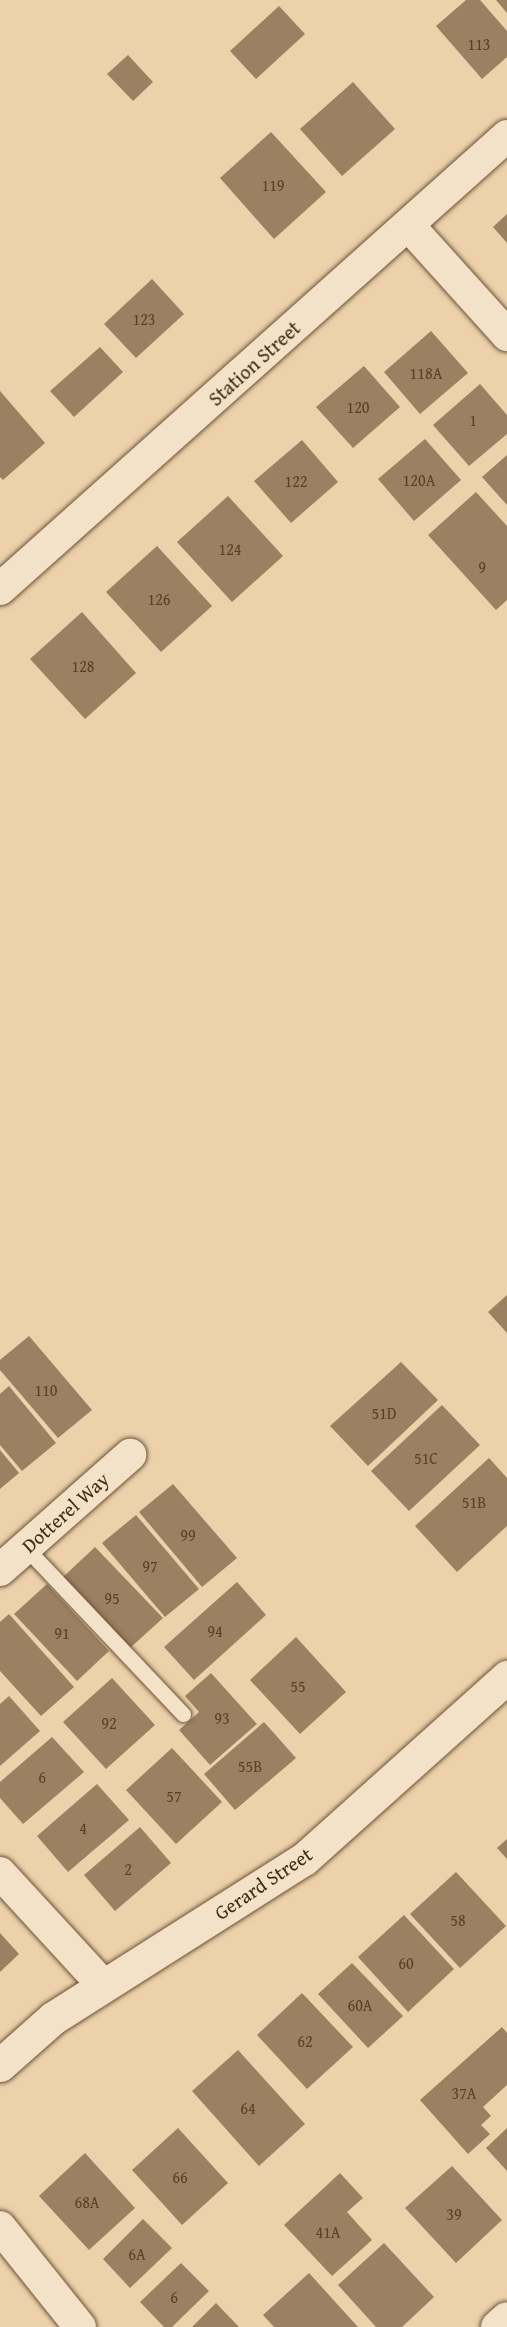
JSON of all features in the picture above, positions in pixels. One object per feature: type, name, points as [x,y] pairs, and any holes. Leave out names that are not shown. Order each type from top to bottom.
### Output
[{"type":"street","name":"Station Street","points":[[0,589],[409,226],[507,136]]},
{"type":"street","points":[[409,226],[507,335]]},
{"type":"street","name":"Dotterel Way","points":[[0,1570],[129,1455]]},
{"type":"street","name":"Gerard Street","points":[[0,2065],[53,2018],[304,1859],[507,1677]]},
{"type":"street","points":[[0,1873],[104,1986]]},
{"type":"street","points":[[0,2227],[41,2283],[80,2327]]},
{"type":"street","points":[[0,2249],[41,2283]]},
{"type":"street","points":[[497,2327],[507,2318]]},
{"type":"lane","points":[[25,1547],[183,1714]]},
{"type":"building","points":[[466,0],[480,0],[507,31],[507,57],[482,79],[436,26]]},
{"type":"building","points":[[496,0],[507,0],[507,13]]},
{"type":"building","points":[[279,6],[305,34],[256,79],[230,51]]},
{"type":"building","points":[[128,55],[153,82],[133,101],[107,74]]},
{"type":"building","points":[[353,82],[395,129],[342,176],[300,129]]},
{"type":"building","points":[[271,132],[326,192],[274,239],[220,178]]},
{"type":"building","points":[[507,214],[507,243],[493,227]]},
{"type":"building","points":[[152,279],[184,314],[136,358],[104,324]]},
{"type":"building","points":[[431,331],[468,373],[420,414],[384,372]]},
{"type":"building","points":[[100,347],[123,372],[74,417],[50,391]]},
{"type":"building","points":[[364,366],[400,407],[353,448],[316,407]]},
{"type":"building","points":[[480,384],[507,415],[507,434],[469,466],[433,425]]},
{"type":"building","points":[[0,391],[45,443],[3,480],[0,477]]},
{"type":"building","points":[[425,439],[461,480],[414,521],[378,479]]},
{"type":"building","points":[[302,440],[338,482],[291,523],[254,481]]},
{"type":"building","points":[[507,455],[507,505],[482,477]]},
{"type":"building","points":[[476,492],[507,526],[507,600],[496,610],[428,535]]},
{"type":"building","points":[[228,496],[283,556],[232,602],[177,542]]},
{"type":"building","points":[[157,546],[212,606],[161,652],[106,592]]},
{"type":"building","points":[[82,612],[136,673],[85,719],[30,659]]},
{"type":"building","points":[[507,1295],[507,1333],[488,1312]]},
{"type":"building","points":[[29,1336],[92,1410],[58,1438],[0,1370],[0,1360]]},
{"type":"building","points":[[401,1362],[438,1400],[368,1466],[330,1426]]},
{"type":"building","points":[[9,1386],[56,1443],[22,1471],[0,1445],[0,1394]]},
{"type":"building","points":[[442,1405],[480,1445],[409,1511],[371,1471]]},
{"type":"building","points":[[0,1450],[19,1473],[0,1489]]},
{"type":"building","points":[[489,1458],[507,1478],[507,1526],[457,1572],[415,1526]]},
{"type":"building","points":[[173,1484],[237,1558],[202,1587],[139,1512]]},
{"type":"building","points":[[136,1515],[199,1589],[165,1617],[102,1543]]},
{"type":"building","points":[[95,1547],[163,1618],[130,1648],[62,1578]]},
{"type":"building","points":[[237,1582],[266,1615],[194,1680],[164,1647]]},
{"type":"building","points":[[47,1584],[109,1651],[77,1681],[14,1614]]},
{"type":"building","points":[[9,1614],[74,1687],[41,1716],[0,1671],[0,1622]]},
{"type":"building","points":[[296,1637],[346,1692],[300,1734],[250,1680]]},
{"type":"building","points":[[211,1673],[257,1724],[210,1765],[179,1730],[199,1712],[185,1696]]},
{"type":"building","points":[[112,1678],[155,1725],[106,1769],[63,1722]]},
{"type":"building","points":[[9,1696],[40,1731],[0,1766],[0,1704]]},
{"type":"building","points":[[264,1722],[296,1758],[235,1810],[204,1774]]},
{"type":"building","points":[[52,1737],[84,1772],[23,1824],[0,1798],[0,1782]]},
{"type":"building","points":[[172,1748],[222,1802],[176,1844],[126,1790]]},
{"type":"building","points":[[97,1784],[129,1820],[68,1872],[37,1836]]},
{"type":"building","points":[[140,1827],[171,1863],[115,1911],[84,1875]]},
{"type":"building","points":[[507,1839],[507,1859],[497,1848]]},
{"type":"building","points":[[456,1872],[506,1926],[460,1968],[410,1914]]},
{"type":"building","points":[[404,1915],[454,1969],[408,2012],[358,1957]]},
{"type":"building","points":[[0,1933],[19,1954],[0,1972]]},
{"type":"building","points":[[352,1963],[403,2016],[368,2048],[318,1994]]},
{"type":"building","points":[[302,1993],[353,2047],[307,2089],[257,2035]]},
{"type":"building","points":[[502,2027],[507,2033],[507,2085],[483,2107],[491,2116],[481,2125],[490,2134],[468,2154],[420,2100]]},
{"type":"building","points":[[238,2050],[305,2124],[259,2166],[192,2091]]},
{"type":"building","points":[[178,2128],[228,2183],[182,2225],[132,2170]]},
{"type":"building","points":[[507,2128],[507,2171],[486,2148]]},
{"type":"building","points":[[85,2153],[135,2208],[89,2250],[39,2196]]},
{"type":"building","points":[[452,2166],[502,2220],[456,2263],[405,2208]]},
{"type":"building","points":[[340,2173],[363,2198],[347,2212],[372,2240],[332,2276],[284,2225]]},
{"type":"building","points":[[143,2219],[172,2248],[130,2288],[103,2259]]},
{"type":"building","points":[[384,2243],[434,2297],[402,2327],[376,2327],[338,2285]]},
{"type":"building","points":[[181,2263],[209,2291],[172,2327],[164,2327],[140,2302]]},
{"type":"building","points":[[309,2273],[358,2327],[274,2327],[263,2315]]},
{"type":"building","points":[[216,2303],[239,2327],[192,2327]]}]
